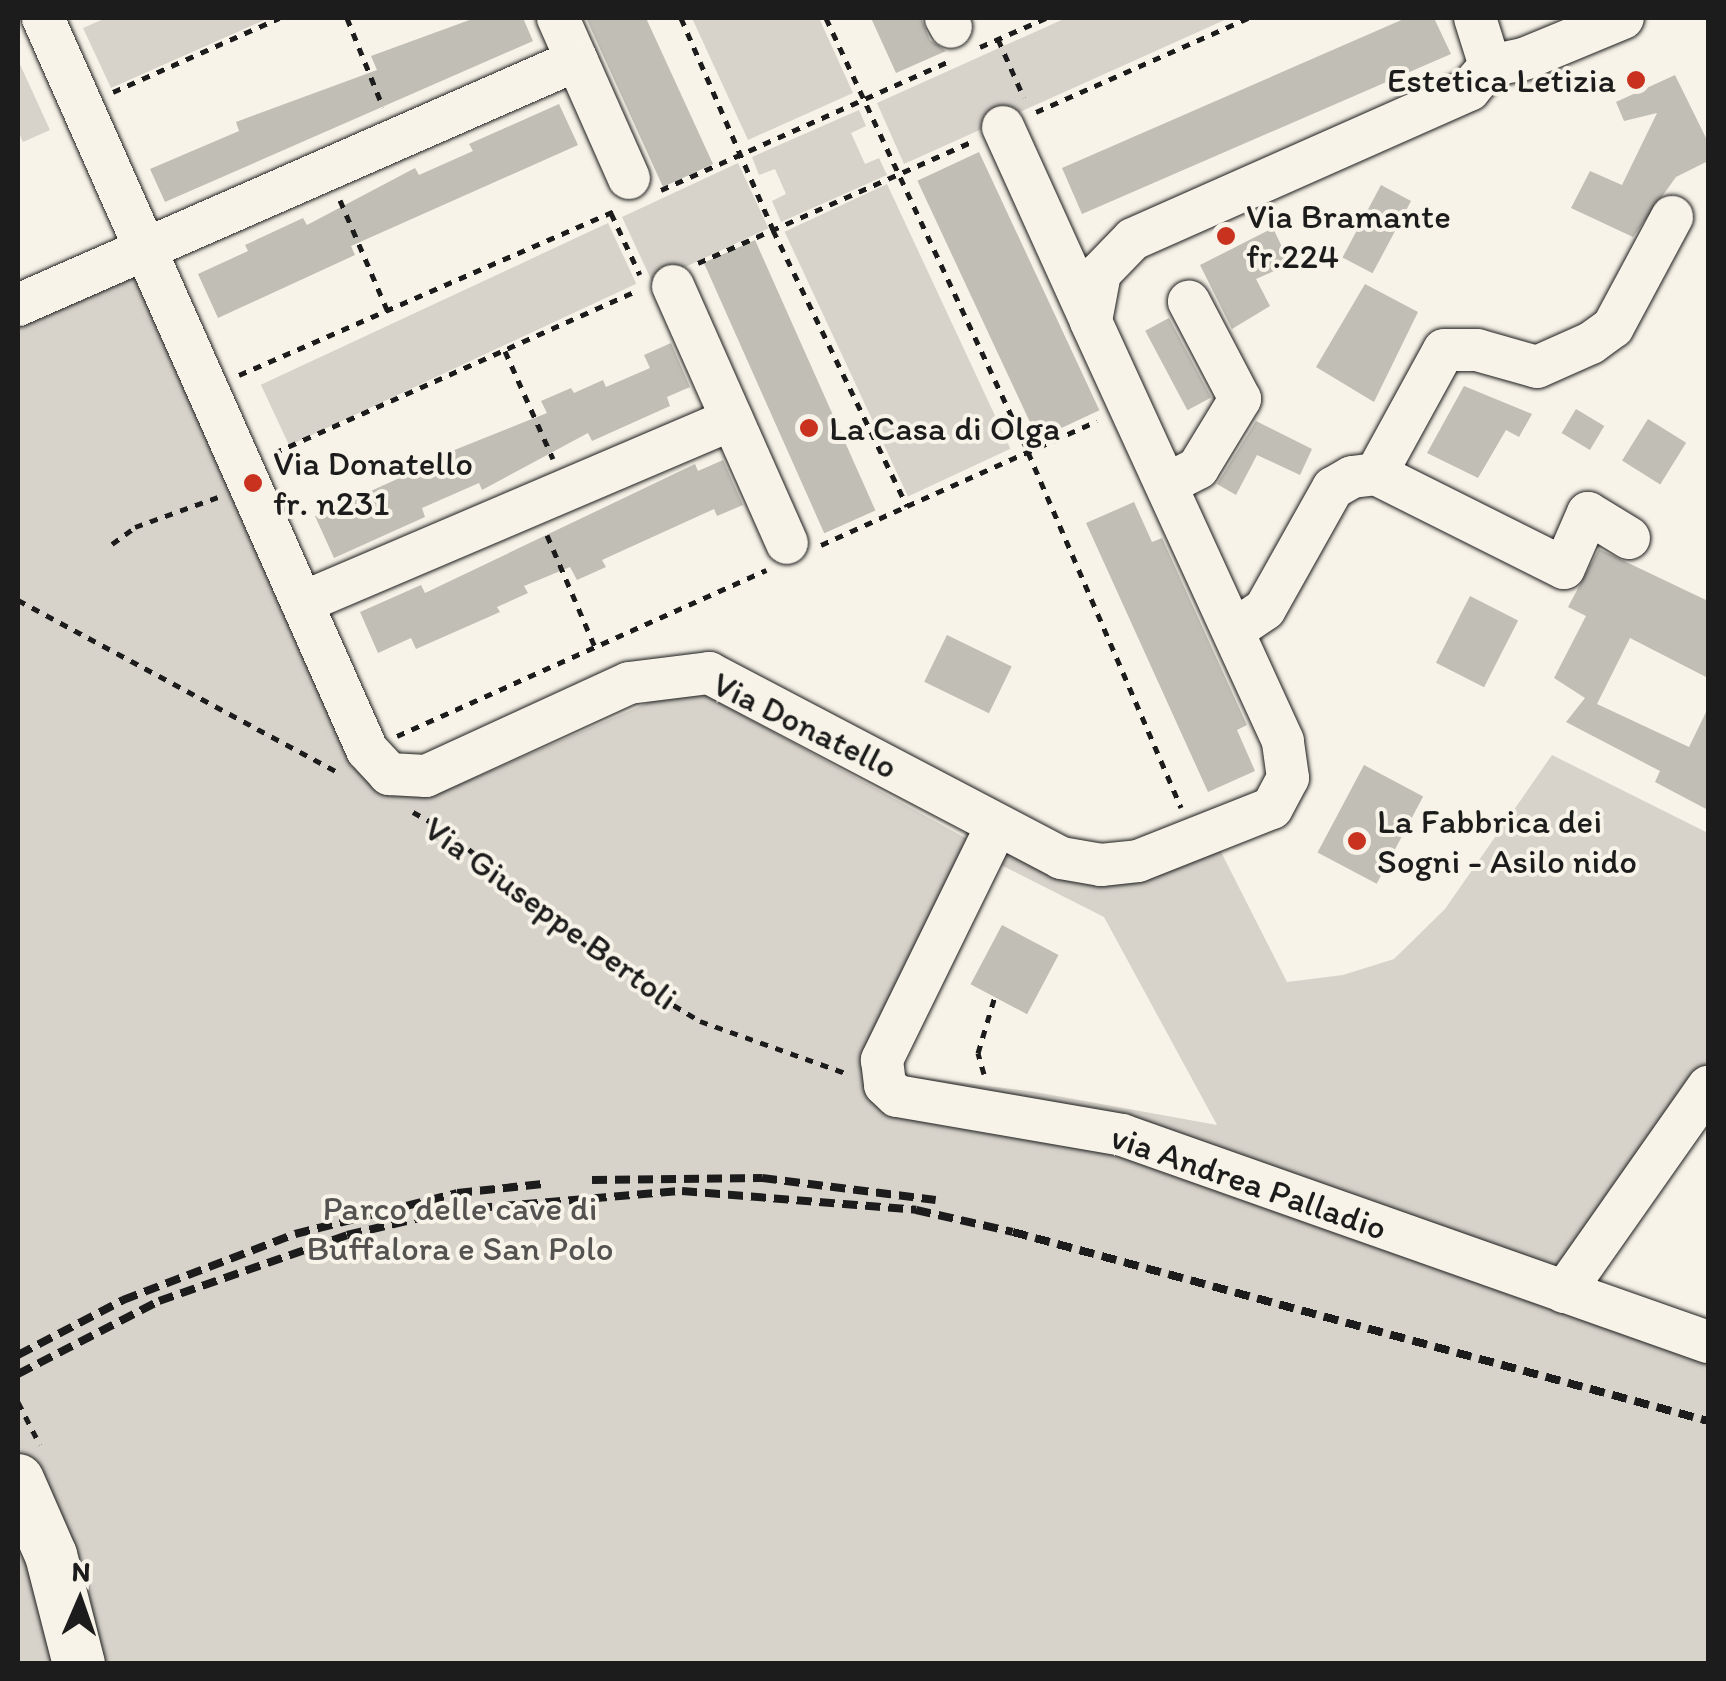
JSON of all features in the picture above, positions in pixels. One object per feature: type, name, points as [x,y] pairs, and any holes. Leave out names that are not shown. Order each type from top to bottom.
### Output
[{"type":"main road","points":[[18,1480],[51,1555],[79,1664]]},
{"type":"street","points":[[44,18],[306,602],[357,763]]},
{"type":"street","points":[[558,18],[577,60],[620,195]]},
{"type":"street","points":[[1475,18],[1490,66]]},
{"type":"street","points":[[1091,321],[1100,273],[1133,238],[1470,90],[1490,66],[1524,59],[1623,18]]},
{"type":"street","points":[[18,305],[577,60]]},
{"type":"street","points":[[1003,127],[1234,630],[1264,609],[1334,488],[1376,474],[1444,350],[1477,350],[1537,368],[1592,342],[1612,326],[1672,217]]},
{"type":"street","points":[[680,277],[732,419],[790,553]]},
{"type":"street","points":[[1167,484],[1198,468],[1240,399],[1189,302]]},
{"type":"street","points":[[306,602],[732,419]]},
{"type":"street","points":[[1376,474],[1564,568],[1588,513],[1630,538]]},
{"type":"street","name":"Via Donatello","points":[[357,763],[389,774],[426,776],[629,683],[709,674],[1061,858],[1101,865],[1138,861],[1272,808],[1288,778],[1282,741],[1234,630]]},
{"type":"street","points":[[885,1085],[882,1060],[998,825]]},
{"type":"street","name":"via Andrea Palladio","points":[[885,1085],[912,1102],[1122,1135],[1708,1342]]},
{"type":"street","points":[[1564,1292],[1708,1087]]},
{"type":"path","points":[[83,105],[279,18]]},
{"type":"path","points":[[347,18],[396,138]]},
{"type":"path","points":[[681,18],[773,230],[907,506]]},
{"type":"path","points":[[826,18],[1028,452],[1195,840]]},
{"type":"path","points":[[998,39],[1031,114],[1248,18]]},
{"type":"path","points":[[680,277],[773,230],[1003,127]]},
{"type":"path","points":[[326,169],[388,312]]},
{"type":"path","points":[[262,459],[646,287],[620,195]]},
{"type":"path","points":[[504,350],[595,647]]},
{"type":"path","points":[[18,600],[357,763],[790,553],[907,506],[1132,404]]},
{"type":"path","points":[[112,544],[135,527],[227,493]]},
{"type":"path","name":"Via Giuseppe Bertoli","points":[[396,803],[444,829],[619,972],[700,1020],[885,1085]]},
{"type":"path","points":[[984,1082],[978,1053],[995,996]]},
{"type":"green space","points":[[106,18],[269,18],[111,88],[83,28]]},
{"type":"green space","points":[[692,18],[819,18],[853,93],[748,140]]},
{"type":"green space","points":[[1066,18],[1229,18],[904,164],[877,103]]},
{"type":"green space","points":[[18,60],[50,130],[23,142],[18,131]]},
{"type":"green space","points":[[859,110],[866,126],[851,133],[865,164],[879,158],[887,175],[781,222],[772,201],[786,194],[775,169],[759,175],[752,157]]},
{"type":"green space","points":[[738,163],[768,228],[652,282],[622,217]]},
{"type":"green space","points":[[887,184],[1010,449],[908,496],[785,232]]},
{"type":"green space","points":[[608,223],[636,284],[289,446],[261,385]]},
{"type":"green space","name":"Parco delle cave di Buffalora e San Polo","points":[[136,272],[357,762],[451,788],[657,699],[706,695],[971,841],[869,1071],[1035,1092],[1217,1125],[1104,917],[999,864],[1008,850],[1217,844],[1287,982],[1343,975],[1394,959],[1445,909],[1552,755],[1708,833],[1708,1078],[1555,1305],[1708,1358],[1708,1663],[18,1663],[18,322]]},
{"type":"building","points":[[475,18],[523,18],[533,41],[165,202],[150,169],[239,131],[236,122],[377,70],[371,56]]},
{"type":"building","points":[[586,18],[646,18],[713,164],[663,187]]},
{"type":"building","points":[[871,18],[921,18],[930,40],[946,51],[896,73]]},
{"type":"building","points":[[1406,18],[1434,18],[1451,54],[1082,214],[1062,168]]},
{"type":"building","points":[[1675,75],[1708,142],[1708,161],[1676,177],[1633,237],[1571,208],[1590,171],[1622,185],[1657,113],[1624,121],[1616,102]]},
{"type":"building","points":[[559,104],[578,145],[351,246],[355,255],[218,318],[198,274],[248,251],[245,245],[303,218],[307,225],[415,168],[419,175],[473,151],[469,144]]},
{"type":"building","points":[[979,152],[1099,410],[1038,439],[917,181]]},
{"type":"building","points":[[1381,185],[1411,201],[1373,273],[1343,257]]},
{"type":"building","points":[[1273,228],[1290,264],[1256,279],[1270,306],[1232,329],[1200,265]]},
{"type":"building","points":[[755,240],[875,510],[824,533],[704,263]]},
{"type":"building","points":[[1365,284],[1418,312],[1374,402],[1316,367]]},
{"type":"building","points":[[1169,318],[1211,397],[1187,410],[1145,331]]},
{"type":"building","points":[[671,343],[690,387],[667,397],[670,406],[592,441],[588,433],[482,490],[479,483],[422,508],[425,517],[334,558],[315,516],[404,476],[402,471],[547,413],[541,401],[571,388],[574,393],[603,380],[606,387],[650,368],[644,355]]},
{"type":"building","points":[[1464,386],[1532,414],[1519,437],[1506,430],[1478,478],[1427,453]]},
{"type":"building","points":[[1576,409],[1604,426],[1590,450],[1562,433]]},
{"type":"building","points":[[1648,419],[1686,443],[1660,484],[1622,461]]},
{"type":"building","points":[[1256,421],[1312,449],[1300,475],[1257,455],[1236,495],[1217,484]]},
{"type":"building","points":[[723,460],[743,505],[717,516],[714,509],[602,560],[606,567],[577,580],[570,567],[524,586],[528,593],[497,607],[500,612],[416,649],[411,638],[378,653],[360,612],[421,585],[425,593],[695,464],[698,471]]},
{"type":"building","points":[[1134,502],[1152,542],[1162,538],[1247,725],[1237,730],[1255,771],[1208,792],[1086,523]]},
{"type":"building","points":[[1599,549],[1708,601],[1708,678],[1630,638],[1597,704],[1689,747],[1708,708],[1708,810],[1655,782],[1660,771],[1566,722],[1585,698],[1554,678],[1586,616],[1568,607]]},
{"type":"building","points":[[1470,596],[1518,621],[1484,687],[1436,663]]},
{"type":"building","points":[[947,635],[1012,667],[989,713],[924,682]]},
{"type":"building","points":[[1364,765],[1423,796],[1377,884],[1318,852]]},
{"type":"building","points":[[1002,925],[1059,955],[1027,1014],[971,984]]},
{"type":"railway","points":[[592,1180],[762,1178],[936,1200]]},
{"type":"railway","points":[[18,1355],[123,1300],[295,1234],[457,1193],[543,1184]]},
{"type":"railway","points":[[18,1374],[159,1301],[347,1235],[454,1210],[682,1191],[916,1210],[1013,1232],[1708,1421]]},
{"type":"place","name":"Estetica Letizia","points":[[1636,80]]},
{"type":"place","name":"Via Bramante fr.224","points":[[1226,236]]},
{"type":"place","name":"La Casa di Olga","points":[[809,428]]},
{"type":"place","name":"Via Donatello fr. n231","points":[[253,483]]},
{"type":"place","name":"La Fabbrica dei Sogni - Asilo nido","points":[[1357,841]]}]
